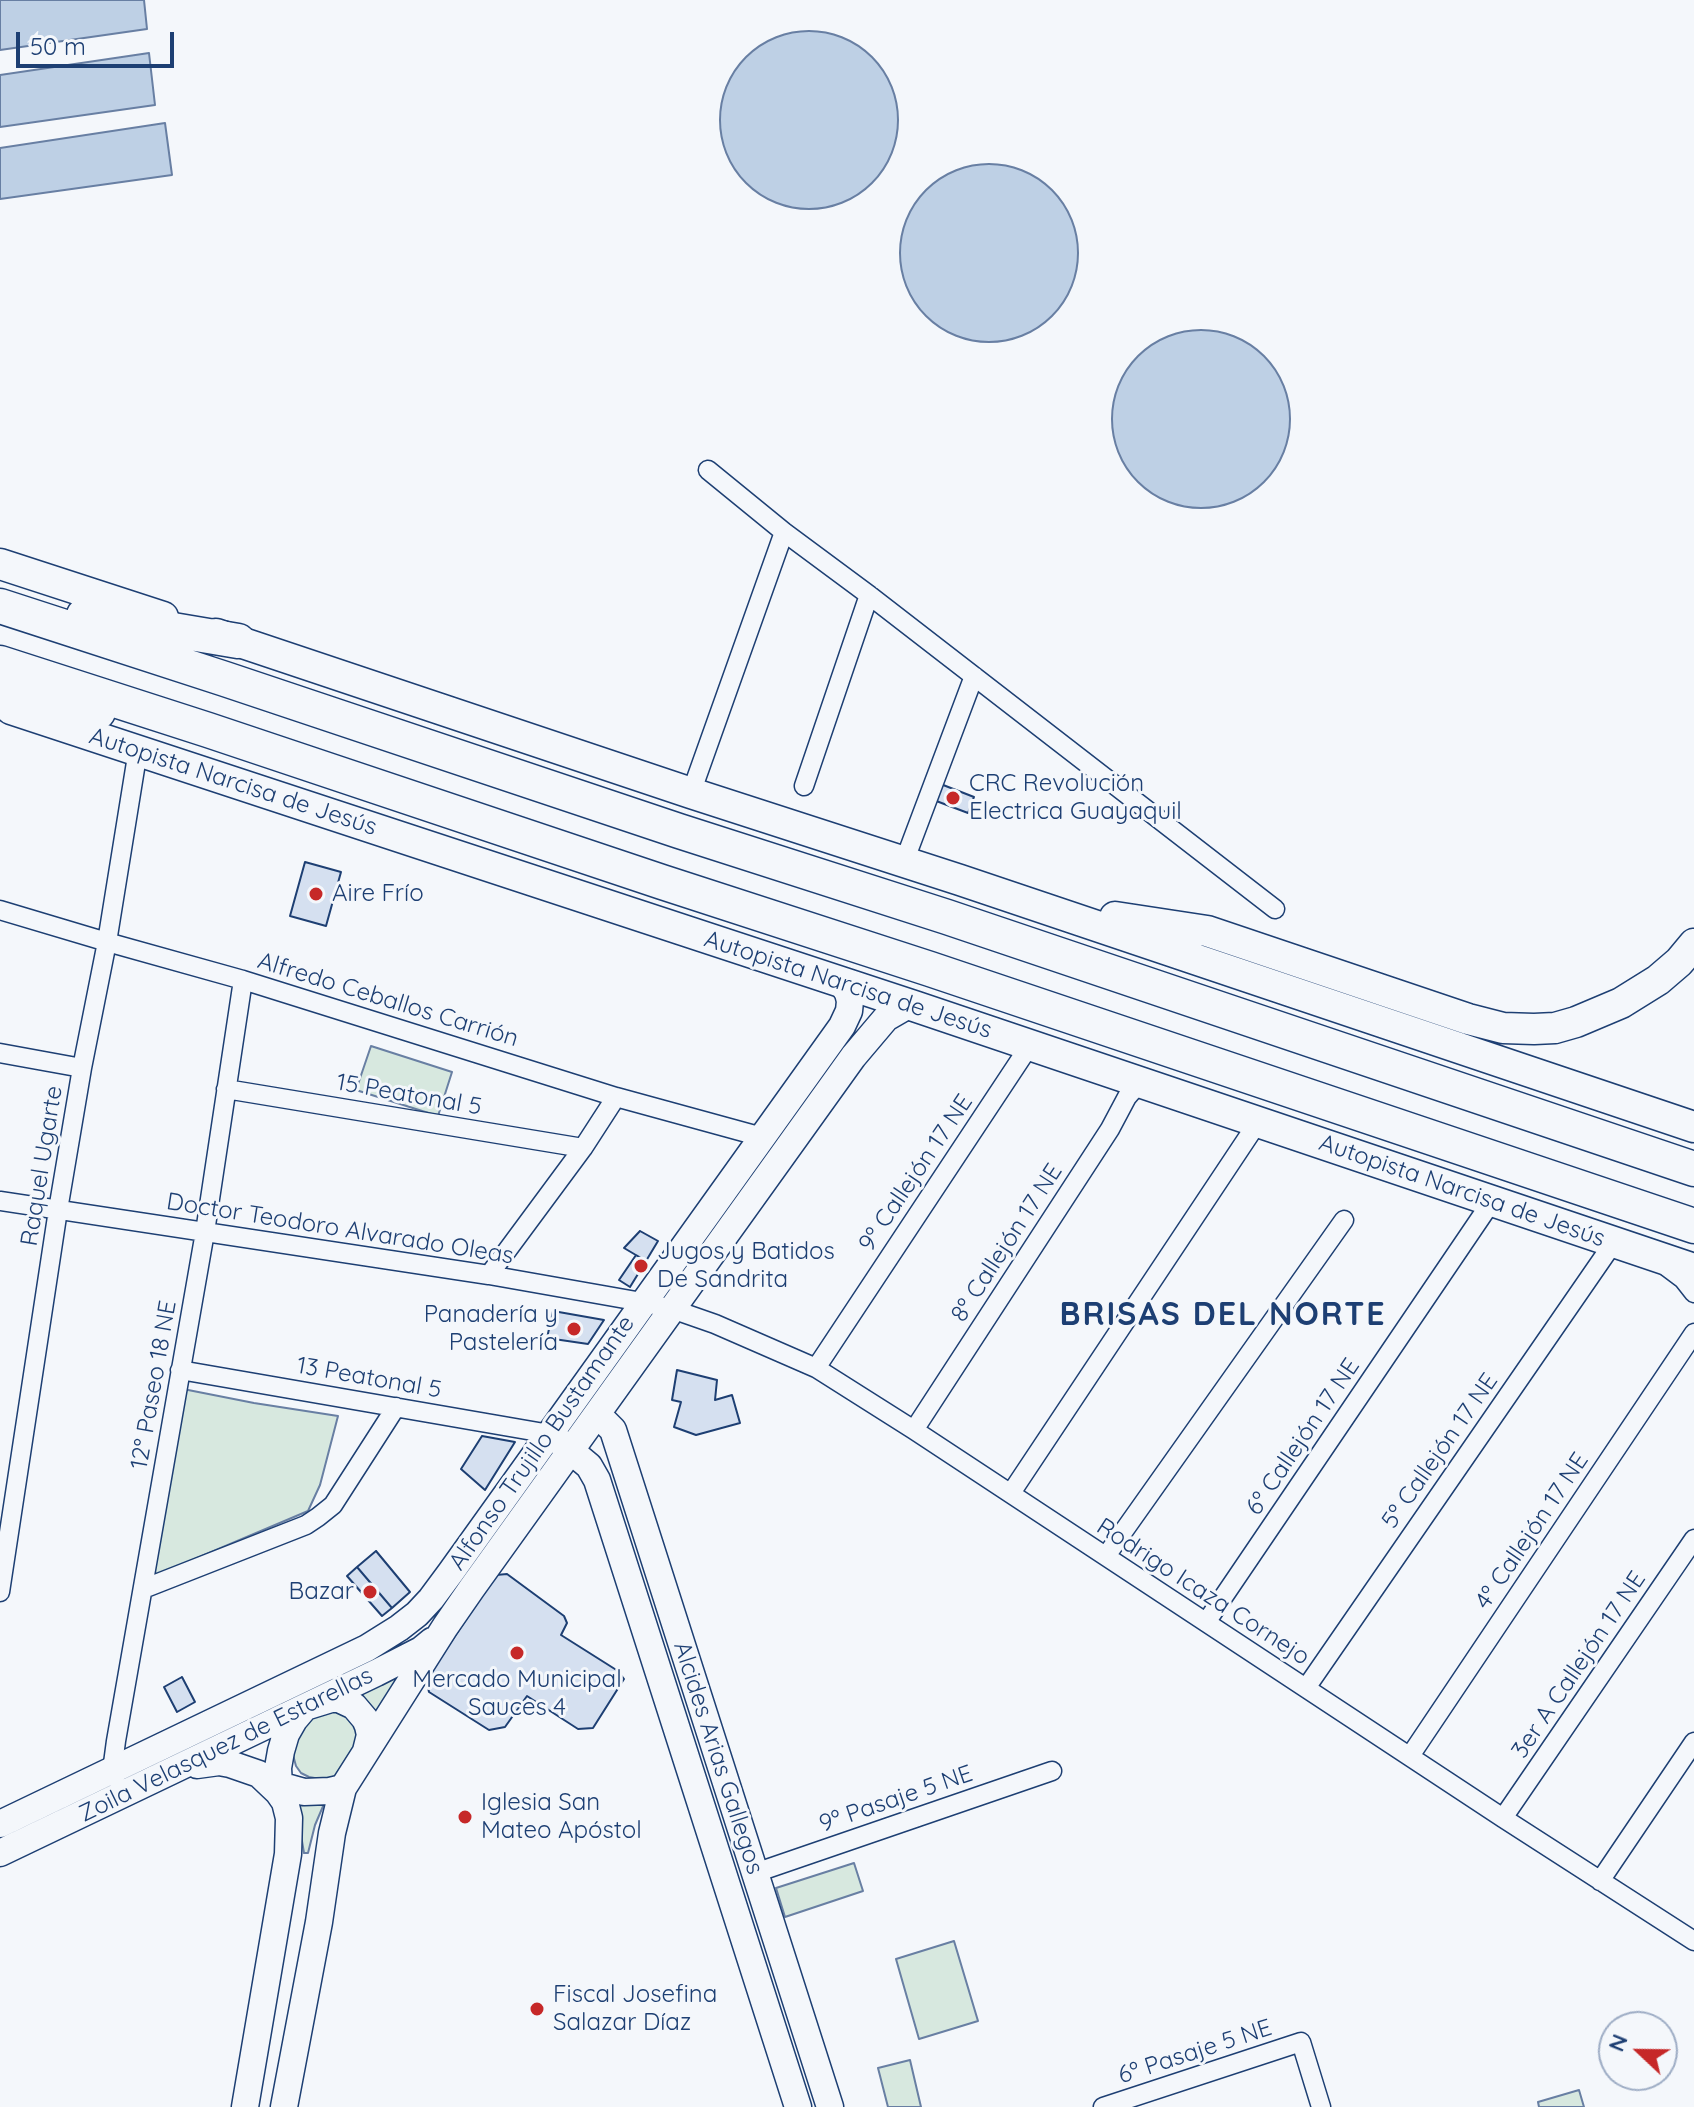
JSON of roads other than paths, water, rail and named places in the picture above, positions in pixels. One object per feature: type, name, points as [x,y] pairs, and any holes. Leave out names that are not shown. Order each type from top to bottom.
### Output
[{"type":"highway","points":[[0,604],[238,641]]},
{"type":"highway","points":[[0,604],[679,831],[947,917],[1694,1169]]},
{"type":"highway","name":"Autopista Narcisa de Jesús","points":[[0,663],[930,969],[1694,1226]]},
{"type":"highway","points":[[0,696],[208,730]]},
{"type":"main road","points":[[0,564],[1036,905],[1694,1127]]},
{"type":"main road","name":"Autopista Narcisa de Jesús","points":[[0,706],[917,1007],[1694,1269]]},
{"type":"main road","points":[[1036,905],[1207,931],[1503,1028],[1555,1028],[1621,1003],[1658,980],[1694,944]]},
{"type":"street","points":[[708,470],[784,532],[1275,909]]},
{"type":"street","points":[[691,793],[784,532]]},
{"type":"street","points":[[804,786],[869,595]]},
{"type":"street","points":[[904,862],[974,676]]},
{"type":"street","name":"Raquel Ugarte","points":[[0,1592],[4,1544],[58,1210],[138,750]]},
{"type":"street","name":"Alfredo Ceballos Carrión","points":[[0,910],[243,980],[616,1097],[762,1137]]},
{"type":"street","name":"12° Paseo 18 NE","points":[[112,1771],[205,1232],[243,980]]},
{"type":"street","name":"Alfonso Trujillo Bustamante","points":[[367,1648],[399,1628],[431,1599],[842,1026],[850,1001],[842,983]]},
{"type":"street","name":"Alfonso Trujillo Bustamante","points":[[445,1627],[853,1057],[886,1018],[905,1007],[917,1007]]},
{"type":"street","name":"9º Callejón 17 NE","points":[[816,1368],[1030,1045]]},
{"type":"street","points":[[0,1053],[82,1068]]},
{"type":"street","name":"8º Callejón 17 NE","points":[[914,1430],[1110,1129],[1127,1097],[1140,1082]]},
{"type":"street","name":"15 Peatonal 5","points":[[226,1089],[583,1148]]},
{"type":"street","points":[[489,1275],[583,1148],[616,1097]]},
{"type":"street","points":[[1011,1493],[1258,1122]]},
{"type":"street","name":"Doctor Teodoro Alvarado Oleas","points":[[0,1201],[489,1275],[672,1309]]},
{"type":"street","name":"6º Callejón 17 NE","points":[[1207,1621],[1492,1201]]},
{"type":"street","points":[[1106,1556],[1344,1220]]},
{"type":"street","name":"5º Callejón 17 NE","points":[[1306,1688],[1614,1242]]},
{"type":"street","points":[[1653,1255],[1683,1279],[1694,1293]]},
{"type":"street","name":"Rodrigo Icaza Cornejo","points":[[672,1309],[715,1324],[816,1368],[1694,1941]]},
{"type":"street","name":"4º Callejón 17 NE","points":[[1410,1756],[1694,1333]]},
{"type":"street","name":"13 Peatonal 5","points":[[180,1370],[550,1434]]},
{"type":"street","points":[[143,1589],[306,1525],[318,1517],[333,1505],[396,1407]]},
{"type":"street","name":"Alcides Arias Gallegos","points":[[597,1414],[613,1430],[830,2107]]},
{"type":"street","name":"Alcides Arias Gallegos","points":[[550,1434],[589,1466],[597,1480],[798,2107]]},
{"type":"street","name":"3er A Callejón 17 NE","points":[[1503,1818],[1694,1539]]},
{"type":"street","points":[[284,2107],[319,1922],[332,1833],[343,1788],[445,1627]]},
{"type":"street","name":"Zoila Velasquez de Estarellas","points":[[0,1853],[421,1650],[445,1627]]},
{"type":"street","name":"Zoila Velasquez de Estarellas","points":[[0,1824],[367,1648]]},
{"type":"street","points":[[245,2107],[288,1854],[289,1818],[274,1787],[286,1734],[305,1707],[339,1699],[354,1706],[365,1719],[370,1735],[366,1751]]},
{"type":"street","points":[[1600,1881],[1694,1742]]},
{"type":"street","points":[[181,1768],[219,1762],[230,1764],[274,1787],[304,1792],[343,1788]]},
{"type":"street","points":[[112,1771],[122,1796]]},
{"type":"street","name":"9º Pasaje 5 NE","points":[[755,1873],[1052,1771]]},
{"type":"street","name":"6º Pasaje 5 NE","points":[[1103,2107],[1301,2042],[1321,2107]]},
{"type":"water","points":[[0,0],[144,0],[147,29],[0,50]]},
{"type":"water","points":[[809,31],[843,38],[872,57],[891,86],[898,120],[891,154],[872,183],[843,202],[809,209],[775,202],[746,183],[727,154],[720,120],[727,86],[746,57],[775,38]]},
{"type":"water","points":[[149,53],[155,105],[0,127],[0,75]]},
{"type":"water","points":[[165,123],[172,175],[0,199],[0,148]]},
{"type":"water","points":[[989,164],[1023,171],[1052,190],[1071,219],[1078,253],[1071,287],[1052,316],[1023,335],[989,342],[955,335],[926,316],[907,287],[900,253],[907,219],[926,190],[955,171]]},
{"type":"water","points":[[1201,330],[1235,337],[1264,356],[1283,385],[1290,419],[1283,453],[1264,482],[1235,501],[1201,508],[1167,501],[1138,482],[1119,453],[1112,419],[1119,385],[1138,356],[1167,337]]},
{"type":"place","name":"CRC Revolución Electrica Guayaquil","points":[[953,798]]},
{"type":"place","name":"Aire Frío","points":[[316,894]]},
{"type":"place","name":"Jugos y Batidos De Sandrita","points":[[641,1266]]},
{"type":"place","name":"Panadería y Pastelería","points":[[574,1329]]},
{"type":"place","name":"Bazar","points":[[370,1592]]},
{"type":"place","name":"Mercado Municipal Sauces 4","points":[[517,1653]]},
{"type":"place","name":"Iglesia San Mateo Apóstol","points":[[465,1817]]},
{"type":"place","name":"Fiscal Josefina Salazar Díaz","points":[[537,2009]]},
{"type":"district","name":"BRISAS DEL NORTE","points":[[1223,1315]]}]
